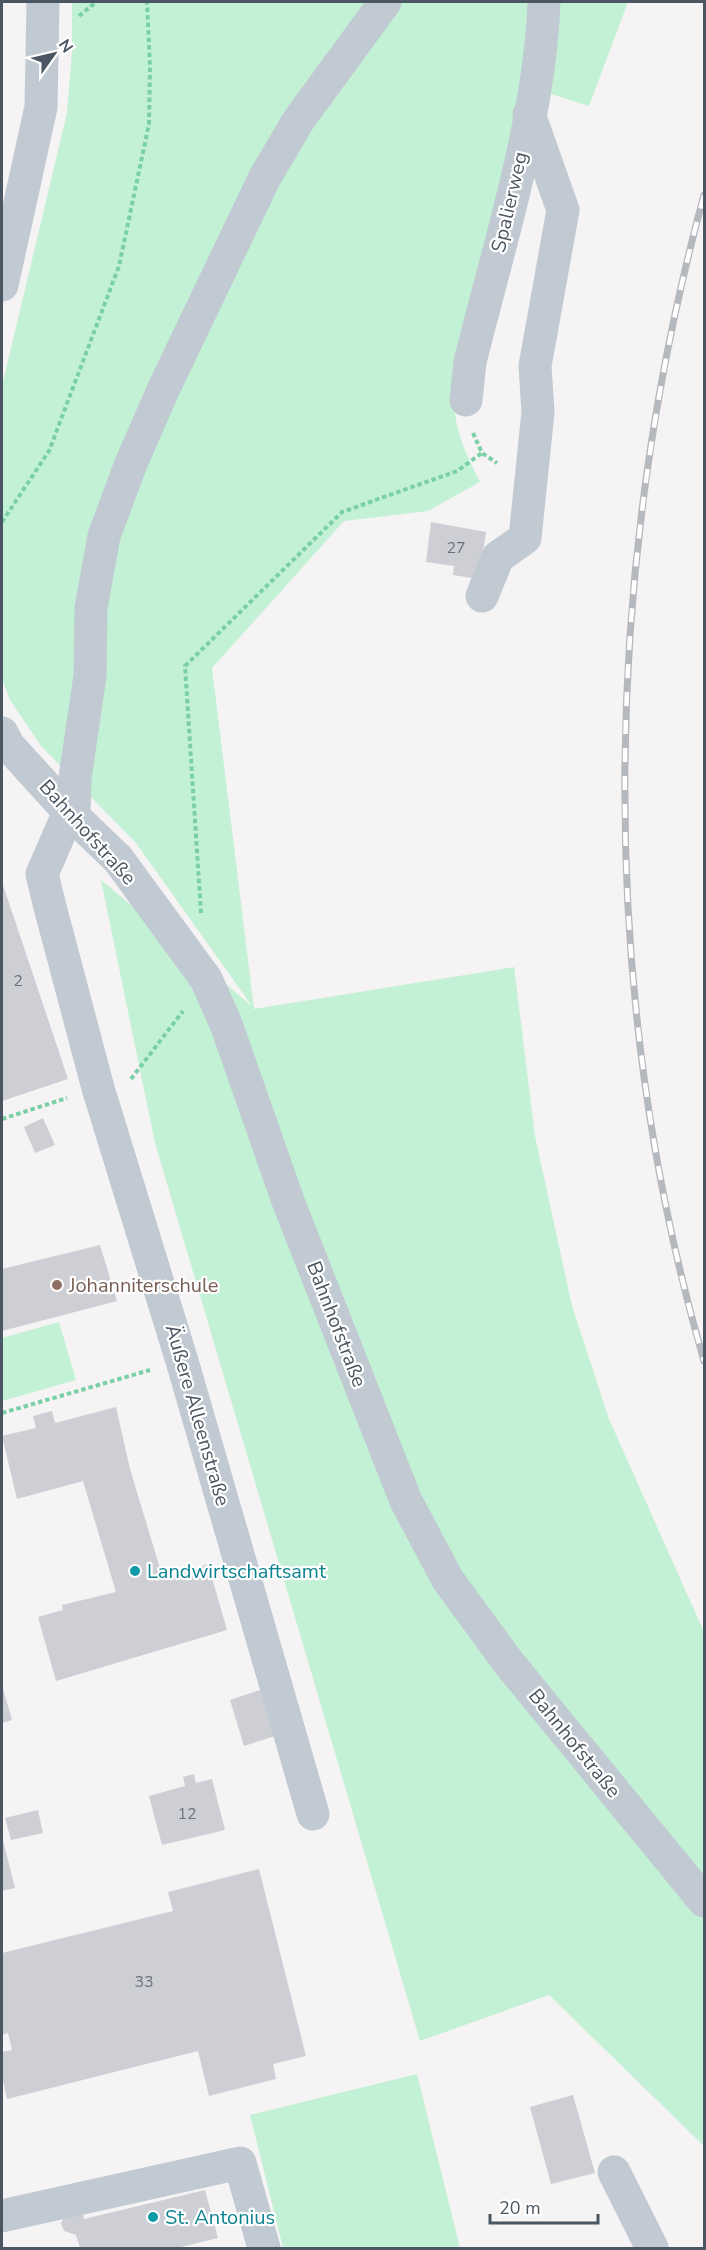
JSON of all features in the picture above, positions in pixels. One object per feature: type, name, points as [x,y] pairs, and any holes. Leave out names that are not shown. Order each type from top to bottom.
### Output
[{"type":"street","points":[[2,285],[41,107],[43,2]]},
{"type":"street","points":[[72,813],[90,676],[91,608],[104,536],[130,466],[163,390],[265,177],[298,121],[386,2]]},
{"type":"street","name":"Spalierweg","points":[[466,400],[470,362],[530,114],[543,25],[544,2]]},
{"type":"street","points":[[482,596],[498,557],[525,538],[538,412],[535,366],[563,210],[530,114]]},
{"type":"street","name":"Bahnhofstraße","points":[[2,733],[9,746],[118,859],[206,979],[226,1024],[288,1201],[406,1501],[448,1581],[508,1662],[705,1901]]},
{"type":"street","name":"Äußere Alleenstraße","points":[[72,813],[42,874],[98,1088],[183,1361],[313,1814]]},
{"type":"street","points":[[2,2216],[240,2163],[264,2248]]},
{"type":"street","points":[[614,2172],[652,2248]]},
{"type":"path","points":[[2,522],[49,452],[119,266],[149,124],[147,2]]},
{"type":"path","points":[[202,920],[185,666],[342,512],[457,471],[482,453]]},
{"type":"path","points":[[135,1078],[206,979]]},
{"type":"path","points":[[2,1119],[56,1102]]},
{"type":"path","points":[[2,1413],[183,1361]]},
{"type":"green space","points":[[72,2],[628,2],[589,106],[525,86],[454,386],[457,425],[480,482],[428,511],[344,521],[212,668],[254,1009],[514,967],[535,1136],[572,1306],[609,1419],[704,1632],[704,2146],[549,1995],[420,2041],[155,1143],[101,880],[252,1006],[136,843],[41,746],[10,700],[2,679],[2,386],[67,113],[72,52]]},
{"type":"green space","points":[[59,1322],[76,1380],[2,1401],[2,1338]]},
{"type":"green space","points":[[417,2074],[460,2248],[283,2248],[250,2115]]},
{"type":"building","points":[[431,522],[486,532],[479,579],[453,575],[454,566],[426,562]]},
{"type":"building","points":[[2,882],[68,1079],[2,1101]]},
{"type":"building","points":[[43,1118],[55,1145],[35,1153],[24,1127]]},
{"type":"building","name":"Johanniterschule","points":[[100,1245],[117,1301],[2,1331],[2,1269]]},
{"type":"building","name":"Landwirtschaftsamt","points":[[116,1407],[130,1469],[163,1578],[208,1564],[227,1630],[56,1681],[38,1617],[63,1610],[62,1605],[116,1592],[83,1481],[17,1499],[2,1436],[36,1428],[33,1416],[52,1411],[55,1423]]},
{"type":"building","points":[[2,1685],[12,1720],[2,1723]]},
{"type":"building","points":[[260,1690],[275,1736],[244,1746],[230,1700]]},
{"type":"building","points":[[194,1774],[196,1783],[212,1779],[225,1830],[162,1845],[149,1796],[185,1786],[183,1777]]},
{"type":"building","points":[[38,1810],[43,1833],[11,1840],[5,1818]]},
{"type":"building","points":[[2,1836],[15,1888],[2,1891]]},
{"type":"building","points":[[259,1869],[306,2056],[273,2064],[276,2079],[209,2096],[198,2051],[7,2099],[2,2076],[2,2052],[12,2050],[8,2033],[2,2035],[2,1953],[173,1911],[168,1892]]},
{"type":"building","points":[[573,2095],[595,2173],[551,2184],[530,2107]]},
{"type":"building","name":"St. Antonius","points":[[205,2190],[218,2238],[177,2248],[80,2248],[76,2235],[64,2231],[61,2223],[66,2214],[76,2211],[83,2215],[84,2219]]},
{"type":"railway","points":[[704,195],[670,338],[646,483],[630,630],[625,778],[629,926],[644,1073],[669,1219],[704,1361]]},
{"type":"place","name":"Johanniterschule","points":[[57,1285]]},
{"type":"place","name":"Landwirtschaftsamt","points":[[135,1571]]},
{"type":"place","name":"St. Antonius","points":[[153,2217]]}]
